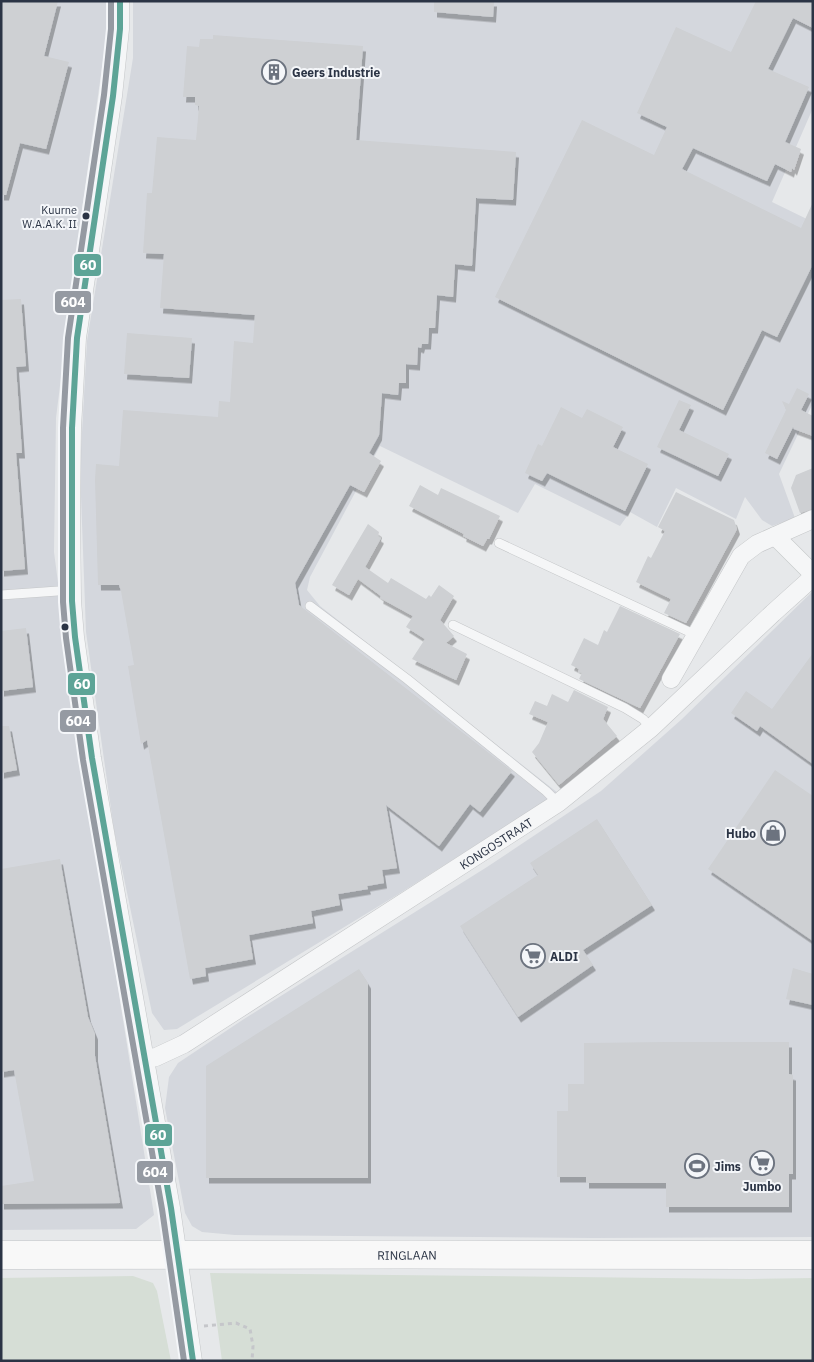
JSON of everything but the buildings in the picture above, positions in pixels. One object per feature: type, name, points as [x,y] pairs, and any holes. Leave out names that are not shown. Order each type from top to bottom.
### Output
[{"type":"main road","name":"RINGLAAN","points":[[1,1255],[535,1253],[813,1255]]},
{"type":"street","points":[[120,1],[120,29],[113,96],[77,338],[71,502],[72,590],[75,638],[92,758],[178,1255],[193,1361]]},
{"type":"street","points":[[671,679],[742,556],[757,544],[813,519]]},
{"type":"street","name":"KONGOSTRAAT","points":[[144,1059],[156,1057],[184,1044],[558,803],[651,728],[813,576],[775,536]]},
{"type":"lane","points":[[499,543],[696,635]]},
{"type":"lane","points":[[1,595],[72,590]]},
{"type":"lane","points":[[310,606],[407,679],[546,790],[558,803]]},
{"type":"lane","points":[[453,625],[625,708],[643,719],[651,728]]},
{"type":"path","points":[[189,1328],[236,1323],[250,1329],[253,1346],[252,1361]]},
{"type":"shaded area","points":[[1,1],[107,1],[108,25],[81,216],[56,418],[54,552],[78,736],[154,1215],[136,1229],[1,1230]]},
{"type":"shaded area","points":[[133,1],[813,1],[813,108],[772,202],[813,222],[813,403],[779,474],[795,518],[772,526],[762,520],[745,497],[736,519],[676,488],[657,527],[630,512],[620,526],[535,484],[518,513],[380,446],[310,577],[307,590],[320,606],[558,793],[397,895],[177,1029],[164,1030],[152,1013],[114,830],[86,632],[80,469],[87,341],[133,58]]},
{"type":"shaded area","points":[[813,591],[813,1237],[593,1238],[235,1235],[202,1232],[192,1226],[185,1213],[165,1108],[169,1077],[178,1063],[244,1019],[487,867],[601,791],[682,719]]},
{"type":"shaded area","points":[[210,1273],[750,1279],[813,1278],[813,1361],[222,1361]]},
{"type":"shaded area","points":[[133,1276],[153,1283],[157,1291],[171,1361],[1,1361],[1,1278]]},
{"type":"transit line","name":"604","points":[[111,1],[111,29],[104,95],[68,338],[63,428],[63,602],[66,638],[83,760],[162,1209],[184,1361]]},
{"type":"transit line","name":"60","points":[[120,1],[120,29],[113,96],[77,338],[72,428],[72,601],[75,637],[92,758],[171,1208],[193,1361]]},
{"type":"place","name":"Geers Industrie","points":[[274,72]]},
{"type":"place","name":"Kuurne W.A.A.K. II","points":[[86,216]]},
{"type":"place","name":"Hubo","points":[[773,833]]},
{"type":"place","name":"ALDI","points":[[533,956]]},
{"type":"place","name":"Jumbo","points":[[762,1163]]},
{"type":"place","name":"Jims","points":[[697,1166]]}]
